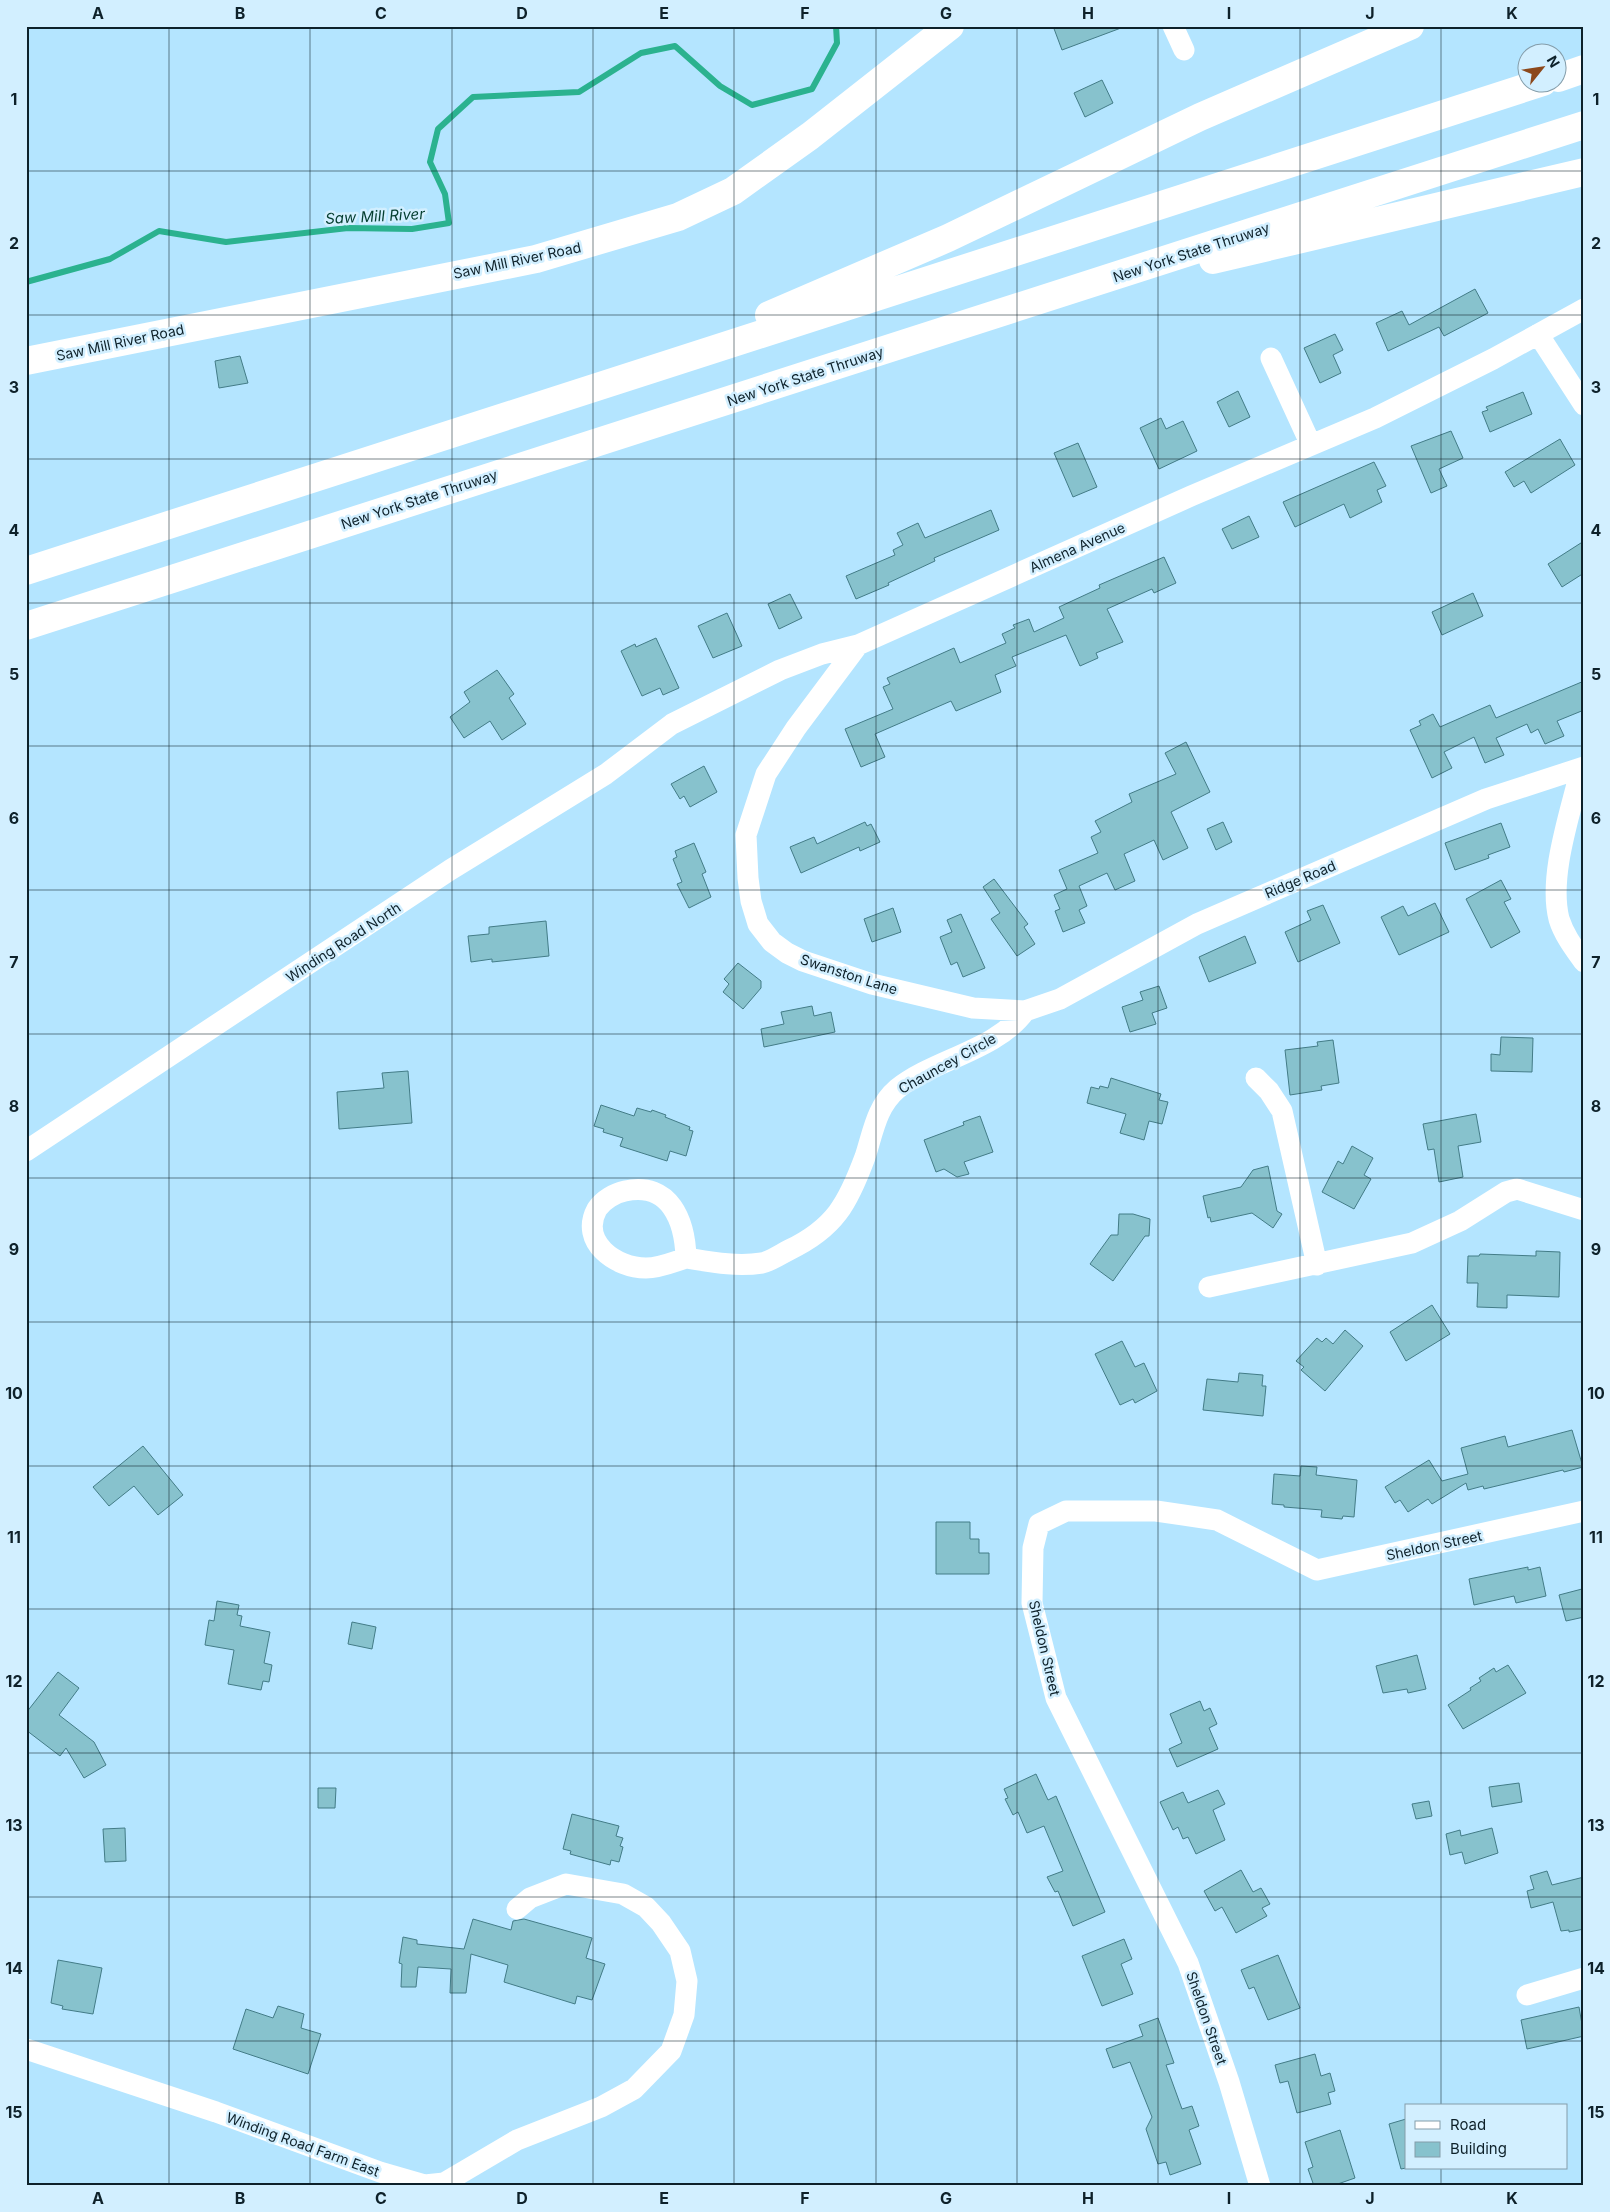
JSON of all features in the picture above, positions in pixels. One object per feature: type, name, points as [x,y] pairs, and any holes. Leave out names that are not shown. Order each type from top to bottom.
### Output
[{"type":"main road","name":"Saw Mill River Road","points":[[26,361],[536,259],[678,217],[733,191],[810,136],[950,26]]},
{"type":"main road","points":[[608,384],[912,254],[1209,114],[1410,26]]},
{"type":"main road","points":[[1568,75],[1584,70]]},
{"type":"main road","points":[[26,571],[1518,90]]},
{"type":"main road","name":"New York State Thruway","points":[[26,626],[1584,125]]},
{"type":"main road","points":[[1074,289],[1262,250],[1584,172]]},
{"type":"street","points":[[1173,26],[1184,50]]},
{"type":"street","name":"Almena Avenue","points":[[659,732],[780,670],[822,654],[858,645],[1191,496],[1375,418],[1584,309]]},
{"type":"street","points":[[1538,334],[1584,406]]},
{"type":"street","points":[[1271,358],[1311,445]]},
{"type":"street","name":"Swanston Lane","points":[[858,645],[796,728],[766,774],[746,835],[751,901],[758,924],[772,942],[787,953],[872,984],[974,1008],[1024,1011]]},
{"type":"street","name":"Winding Road North","points":[[26,1150],[450,870],[606,774],[659,732]]},
{"type":"street","points":[[1582,768],[1555,878],[1559,918],[1569,942],[1584,962]]},
{"type":"street","name":"Ridge Road","points":[[1024,1011],[1060,1000],[1197,924],[1486,799],[1582,768]]},
{"type":"street","name":"Chauncey Circle","points":[[686,1258],[686,1238],[679,1218],[671,1204],[658,1193],[639,1188],[621,1192],[608,1198],[597,1210],[593,1228],[597,1244],[611,1259],[631,1267],[662,1266],[686,1258],[726,1265],[763,1262],[806,1242],[836,1218],[852,1192],[879,1110],[896,1090],[922,1073],[961,1056],[1014,1025],[1024,1011]]},
{"type":"street","points":[[1256,1078],[1269,1091],[1282,1111],[1317,1264]]},
{"type":"street","points":[[1209,1287],[1412,1243],[1460,1221],[1497,1197],[1517,1188],[1584,1210]]},
{"type":"street","name":"Sheldon Street","points":[[1260,2186],[1229,2082],[1188,1963],[1056,1698],[1032,1603],[1034,1548],[1038,1524],[1066,1511],[1156,1511],[1217,1520],[1317,1570],[1584,1511]]},
{"type":"street","name":"Winding Road Farm East","points":[[26,2049],[216,2112],[380,2172],[425,2185],[446,2184],[517,2140],[601,2107],[634,2089],[671,2051],[684,2015],[687,1980],[680,1951],[661,1923],[646,1907],[623,1894],[566,1884],[530,1898],[517,1909]]},
{"type":"street","points":[[1527,1996],[1584,1978]]},
{"type":"building","points":[[1053,26],[1120,26],[1121,28],[1062,50]]},
{"type":"building","points":[[1102,80],[1113,103],[1085,117],[1074,93]]},
{"type":"building","points":[[1475,289],[1488,313],[1444,336],[1439,327],[1388,351],[1376,323],[1402,311],[1409,325]]},
{"type":"building","points":[[1335,334],[1343,350],[1333,355],[1341,373],[1320,383],[1304,348]]},
{"type":"building","points":[[240,356],[248,383],[219,388],[215,361]]},
{"type":"building","points":[[1238,391],[1250,417],[1229,427],[1217,402]]},
{"type":"building","points":[[1523,392],[1532,414],[1490,432],[1482,412],[1488,410],[1486,407]]},
{"type":"building","points":[[1161,418],[1166,429],[1183,421],[1197,451],[1159,469],[1140,428]]},
{"type":"building","points":[[1451,431],[1463,458],[1439,469],[1447,486],[1431,493],[1411,446]]},
{"type":"building","points":[[1560,439],[1575,465],[1531,493],[1524,481],[1514,487],[1505,472]]},
{"type":"building","points":[[1078,443],[1097,487],[1073,497],[1054,453]]},
{"type":"building","points":[[1374,462],[1386,486],[1377,490],[1382,502],[1350,518],[1344,504],[1295,527],[1283,502]]},
{"type":"building","points":[[991,510],[999,530],[934,558],[935,561],[888,583],[889,585],[856,599],[846,576],[895,555],[893,550],[903,545],[897,533],[918,523],[925,538]]},
{"type":"building","points":[[1249,516],[1259,537],[1232,549],[1222,529]]},
{"type":"building","points":[[1584,541],[1584,573],[1562,587],[1548,564]]},
{"type":"building","points":[[1164,557],[1176,583],[1154,593],[1152,589],[1107,609],[1123,642],[1096,653],[1098,658],[1080,666],[1066,635],[1012,657],[1016,666],[995,675],[1001,692],[956,711],[951,701],[875,734],[885,757],[861,767],[845,729],[893,709],[883,687],[890,684],[887,678],[954,648],[960,663],[1006,643],[1002,634],[1015,628],[1013,625],[1029,619],[1034,632],[1064,618],[1059,607],[1100,588],[1099,585]]},
{"type":"building","points":[[1473,593],[1483,616],[1442,635],[1432,612]]},
{"type":"building","points":[[790,594],[802,618],[779,629],[768,604]]},
{"type":"building","points":[[727,613],[742,646],[713,658],[698,626]]},
{"type":"building","points":[[656,638],[679,688],[663,695],[660,688],[642,696],[621,651],[635,644],[636,647]]},
{"type":"building","points":[[497,670],[514,694],[509,698],[526,724],[502,740],[490,721],[464,738],[450,717],[470,702],[464,692]]},
{"type":"building","points":[[1584,681],[1584,710],[1557,721],[1564,736],[1545,744],[1538,729],[1531,733],[1527,724],[1496,738],[1504,755],[1485,763],[1474,737],[1444,752],[1452,768],[1432,778],[1410,730],[1421,725],[1419,721],[1433,714],[1440,727],[1490,705],[1496,718]]},
{"type":"building","points":[[1186,742],[1210,792],[1171,812],[1188,848],[1163,860],[1154,840],[1124,854],[1135,881],[1115,890],[1107,873],[1079,886],[1087,906],[1079,910],[1085,923],[1063,932],[1055,911],[1060,909],[1054,895],[1067,889],[1059,870],[1098,853],[1091,837],[1101,832],[1095,821],[1132,802],[1129,794],[1176,774],[1165,753]]},
{"type":"building","points":[[704,766],[717,792],[690,807],[684,796],[680,799],[671,784]]},
{"type":"building","points":[[865,822],[867,826],[871,824],[880,842],[860,851],[859,847],[801,873],[790,847],[814,837],[817,844]]},
{"type":"building","points":[[1223,822],[1232,842],[1216,850],[1207,829]]},
{"type":"building","points":[[1501,823],[1510,847],[1488,855],[1489,858],[1455,870],[1445,843]]},
{"type":"building","points":[[694,843],[706,872],[702,874],[711,897],[689,908],[677,884],[682,882],[673,859],[677,857],[675,851]]},
{"type":"building","points":[[994,879],[1028,924],[1024,927],[1035,944],[1017,956],[991,919],[1000,913],[983,887]]},
{"type":"building","points":[[1501,880],[1511,899],[1504,902],[1520,932],[1491,948],[1466,899]]},
{"type":"building","points":[[1435,903],[1449,932],[1399,955],[1381,917],[1403,906],[1408,916]]},
{"type":"building","points":[[1323,905],[1340,943],[1298,962],[1285,932],[1311,920],[1307,911]]},
{"type":"building","points":[[893,908],[901,932],[872,942],[864,919]]},
{"type":"building","points":[[961,914],[985,968],[963,977],[957,962],[951,965],[940,937],[952,932],[947,920]]},
{"type":"building","points":[[546,921],[549,956],[492,962],[492,959],[471,962],[468,936],[489,934],[489,927]]},
{"type":"building","points":[[1245,936],[1256,963],[1209,982],[1199,957]]},
{"type":"building","points":[[738,963],[761,981],[761,988],[743,1009],[723,992],[729,984],[724,979]]},
{"type":"building","points":[[1159,986],[1167,1008],[1152,1013],[1156,1024],[1130,1032],[1122,1007],[1143,1000],[1140,992]]},
{"type":"building","points":[[812,1006],[814,1016],[831,1012],[835,1032],[764,1047],[761,1029],[784,1024],[781,1012]]},
{"type":"building","points":[[1501,1037],[1533,1038],[1532,1072],[1491,1071],[1491,1054],[1500,1055]]},
{"type":"building","points":[[1333,1040],[1339,1083],[1321,1086],[1322,1090],[1290,1095],[1285,1050],[1318,1046],[1317,1042]]},
{"type":"building","points":[[408,1071],[412,1123],[339,1129],[337,1092],[384,1088],[382,1073]]},
{"type":"building","points":[[1111,1078],[1161,1094],[1159,1100],[1168,1102],[1162,1124],[1149,1121],[1144,1140],[1120,1133],[1126,1114],[1087,1103],[1091,1087],[1099,1089],[1100,1086],[1108,1088]]},
{"type":"building","points":[[601,1105],[634,1116],[637,1108],[651,1112],[652,1110],[690,1127],[689,1130],[693,1131],[686,1156],[670,1151],[667,1161],[620,1146],[623,1138],[603,1132],[604,1129],[594,1126]]},
{"type":"building","points":[[1476,1114],[1481,1142],[1458,1146],[1463,1177],[1439,1182],[1434,1149],[1428,1150],[1423,1124]]},
{"type":"building","points":[[980,1116],[993,1152],[964,1162],[969,1174],[957,1177],[944,1169],[936,1172],[924,1140],[964,1125],[963,1122]]},
{"type":"building","points":[[1352,1146],[1373,1158],[1364,1175],[1371,1179],[1354,1209],[1322,1192],[1338,1161],[1343,1164]]},
{"type":"building","points":[[1268,1166],[1277,1211],[1282,1214],[1273,1228],[1252,1213],[1211,1222],[1210,1217],[1208,1218],[1203,1196],[1241,1187],[1253,1170]]},
{"type":"building","points":[[1119,1214],[1133,1214],[1150,1219],[1149,1236],[1145,1236],[1113,1281],[1090,1264],[1111,1235],[1118,1235]]},
{"type":"building","points":[[1536,1251],[1560,1252],[1559,1297],[1507,1295],[1507,1308],[1477,1307],[1478,1283],[1467,1283],[1468,1256],[1479,1256],[1480,1254],[1536,1256]]},
{"type":"building","points":[[1432,1305],[1450,1334],[1406,1361],[1390,1332]]},
{"type":"building","points":[[1345,1330],[1363,1346],[1325,1391],[1301,1370],[1304,1367],[1296,1361],[1317,1338],[1322,1342],[1326,1338],[1333,1344]]},
{"type":"building","points":[[1122,1341],[1135,1367],[1144,1363],[1157,1391],[1135,1403],[1133,1399],[1120,1405],[1095,1354]]},
{"type":"building","points":[[1239,1373],[1263,1375],[1262,1386],[1266,1386],[1263,1416],[1203,1410],[1207,1379],[1238,1382]]},
{"type":"building","points":[[1572,1430],[1583,1467],[1484,1489],[1483,1486],[1468,1490],[1466,1483],[1432,1504],[1428,1499],[1408,1512],[1400,1500],[1395,1503],[1385,1487],[1429,1460],[1442,1481],[1468,1474],[1461,1448],[1505,1436],[1508,1447]]},
{"type":"building","points":[[143,1446],[183,1495],[158,1515],[134,1486],[109,1506],[93,1487]]},
{"type":"building","points":[[1301,1466],[1317,1467],[1316,1475],[1357,1480],[1354,1517],[1343,1516],[1342,1519],[1321,1517],[1322,1510],[1284,1507],[1284,1505],[1272,1504],[1274,1474],[1300,1476]]},
{"type":"building","points":[[936,1522],[970,1522],[970,1539],[979,1539],[979,1553],[989,1553],[989,1574],[936,1574]]},
{"type":"building","points":[[1528,1567],[1528,1570],[1540,1567],[1546,1596],[1516,1603],[1514,1596],[1474,1605],[1469,1579]]},
{"type":"building","points":[[1582,1589],[1584,1617],[1566,1621],[1559,1595]]},
{"type":"building","points":[[217,1601],[239,1605],[237,1615],[242,1616],[240,1626],[270,1632],[264,1663],[272,1665],[269,1682],[263,1681],[261,1690],[228,1684],[234,1650],[205,1645],[209,1620],[214,1621]]},
{"type":"building","points":[[352,1622],[376,1627],[372,1649],[348,1644]]},
{"type":"building","points":[[1417,1655],[1426,1689],[1408,1693],[1407,1689],[1383,1693],[1376,1666]]},
{"type":"building","points":[[1508,1665],[1526,1693],[1463,1729],[1448,1705],[1471,1690],[1470,1688],[1481,1681],[1479,1678],[1494,1668],[1496,1672]]},
{"type":"building","points":[[58,1672],[79,1688],[59,1715],[94,1742],[106,1765],[84,1778],[66,1748],[60,1756],[26,1730],[26,1713]]},
{"type":"building","points":[[1200,1701],[1204,1711],[1210,1708],[1217,1724],[1209,1728],[1218,1749],[1177,1767],[1169,1749],[1182,1743],[1170,1714]]},
{"type":"building","points":[[1036,1774],[1048,1800],[1056,1796],[1105,1912],[1073,1926],[1058,1891],[1055,1892],[1047,1877],[1063,1871],[1044,1826],[1027,1833],[1018,1812],[1013,1815],[1005,1799],[1008,1798],[1004,1789]]},
{"type":"building","points":[[1519,1783],[1522,1802],[1492,1807],[1489,1787]]},
{"type":"building","points":[[318,1788],[336,1788],[335,1808],[318,1808]]},
{"type":"building","points":[[1218,1790],[1225,1804],[1213,1810],[1225,1840],[1196,1854],[1188,1837],[1183,1839],[1178,1827],[1173,1830],[1160,1802],[1183,1792],[1188,1803]]},
{"type":"building","points":[[1429,1801],[1432,1816],[1416,1819],[1412,1804]]},
{"type":"building","points":[[572,1814],[619,1826],[616,1836],[623,1838],[620,1846],[623,1847],[619,1862],[611,1860],[610,1865],[570,1854],[571,1851],[563,1849]]},
{"type":"building","points":[[125,1828],[126,1861],[105,1862],[103,1829]]},
{"type":"building","points":[[1492,1828],[1498,1853],[1465,1864],[1462,1852],[1450,1855],[1446,1834],[1460,1830],[1461,1836]]},
{"type":"building","points":[[1241,1870],[1253,1892],[1261,1888],[1270,1904],[1262,1908],[1267,1916],[1236,1933],[1222,1907],[1215,1911],[1204,1891]]},
{"type":"building","points":[[1547,1871],[1552,1885],[1584,1877],[1584,1929],[1569,1932],[1569,1930],[1561,1931],[1553,1902],[1531,1908],[1527,1891],[1534,1889],[1530,1876]]},
{"type":"building","points":[[473,1919],[511,1930],[513,1921],[524,1919],[592,1938],[586,1958],[605,1964],[592,2000],[577,1996],[575,2004],[504,1982],[508,1965],[471,1954],[466,1993],[450,1993],[451,1969],[418,1967],[416,1987],[401,1987],[402,1964],[399,1963],[403,1937],[417,1940],[417,1944],[464,1949]]},
{"type":"building","points":[[1124,1939],[1132,1959],[1121,1964],[1133,1994],[1102,2006],[1082,1956]]},
{"type":"building","points":[[1278,1955],[1300,2008],[1268,2020],[1254,1987],[1249,1989],[1241,1970]]},
{"type":"building","points":[[58,1960],[102,1968],[93,2014],[62,2009],[63,2006],[51,2003]]},
{"type":"building","points":[[278,2006],[304,2014],[301,2028],[321,2034],[308,2074],[233,2049],[246,2009],[273,2018]]},
{"type":"building","points":[[1579,2007],[1584,2036],[1527,2049],[1521,2020]]},
{"type":"building","points":[[1158,2018],[1174,2063],[1166,2065],[1182,2109],[1192,2106],[1199,2126],[1189,2130],[1201,2164],[1170,2175],[1166,2162],[1158,2164],[1146,2129],[1152,2117],[1130,2062],[1113,2068],[1106,2049],[1143,2036],[1139,2025]]},
{"type":"building","points":[[1315,2054],[1321,2076],[1330,2073],[1335,2091],[1328,2093],[1331,2104],[1297,2113],[1288,2081],[1280,2083],[1275,2065]]},
{"type":"building","points":[[1405,2119],[1405,2168],[1401,2169],[1389,2124]]},
{"type":"building","points":[[1340,2130],[1355,2178],[1332,2186],[1314,2186],[1308,2169],[1313,2167],[1305,2142]]},
{"type":"waterway","name":"Saw Mill River","points":[[26,282],[110,259],[159,231],[226,242],[348,228],[412,229],[449,223],[445,194],[430,162],[438,129],[473,97],[579,92],[641,53],[675,46],[720,86],[752,105],[812,89],[837,43],[836,26]]}]
